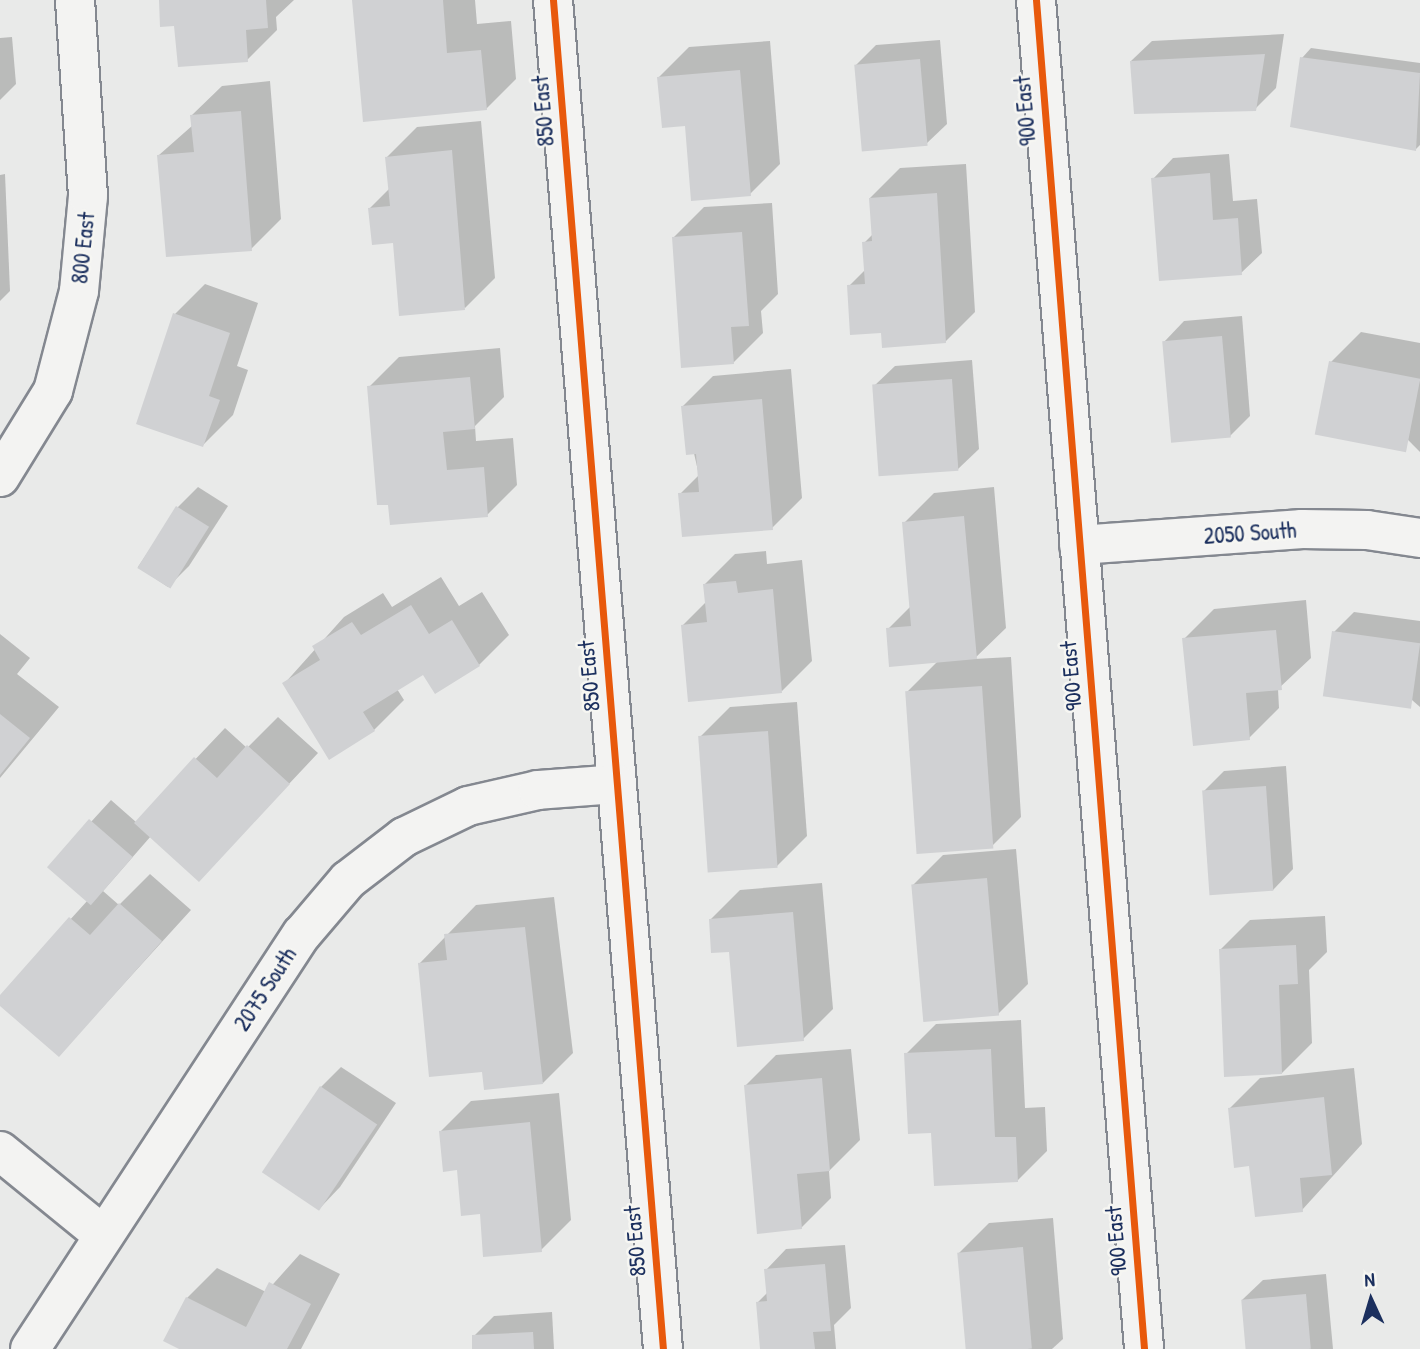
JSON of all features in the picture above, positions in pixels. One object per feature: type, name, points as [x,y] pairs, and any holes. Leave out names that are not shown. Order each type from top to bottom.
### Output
[{"type":"street","name":"800 East","points":[[0,477],[53,391],[68,342],[85,253],[88,196],[75,0]]},
{"type":"street","name":"850 East","points":[[553,0],[663,1349]]},
{"type":"street","name":"900 East","points":[[1036,0],[1144,1349]]},
{"type":"street","name":"2050 South","points":[[1080,545],[1302,529],[1367,530],[1420,538]]},
{"type":"street","name":"2075 South","points":[[30,1349],[302,934],[374,856],[435,820],[502,795],[617,784]]},
{"type":"street","points":[[0,1150],[103,1235]]},
{"type":"building","points":[[159,0],[266,0],[268,28],[246,30],[248,62],[178,67],[174,26],[160,27]]},
{"type":"building","points":[[352,0],[443,0],[447,53],[481,50],[487,110],[363,122]]},
{"type":"building","points":[[1265,54],[1256,111],[1134,114],[1130,61]]},
{"type":"building","points":[[1300,57],[1420,73],[1416,151],[1290,127]]},
{"type":"building","points":[[920,59],[928,146],[862,151],[854,65]]},
{"type":"building","points":[[740,70],[751,196],[691,201],[685,126],[662,128],[657,77]]},
{"type":"building","points":[[241,111],[252,251],[166,257],[157,155],[194,152],[190,115]]},
{"type":"building","points":[[452,150],[465,310],[399,316],[393,243],[372,245],[368,208],[390,206],[385,157]]},
{"type":"building","points":[[1210,173],[1213,220],[1238,218],[1242,275],[1159,281],[1151,178]]},
{"type":"building","points":[[937,193],[946,343],[882,348],[881,333],[850,335],[847,285],[865,284],[862,242],[872,241],[869,198]]},
{"type":"building","points":[[742,232],[749,326],[731,327],[734,364],[681,368],[672,237]]},
{"type":"building","points":[[173,313],[230,333],[209,396],[220,400],[203,447],[136,424]]},
{"type":"building","points":[[1222,336],[1231,438],[1171,443],[1162,341]]},
{"type":"building","points":[[1329,361],[1420,379],[1406,452],[1315,435]]},
{"type":"building","points":[[470,377],[475,429],[443,432],[447,470],[484,467],[488,517],[390,525],[388,505],[377,505],[367,386]]},
{"type":"building","points":[[952,379],[958,471],[879,476],[872,385]]},
{"type":"building","points":[[762,399],[773,530],[682,537],[678,493],[699,492],[696,454],[686,455],[681,406]]},
{"type":"building","points":[[176,506],[209,527],[170,589],[137,568]]},
{"type":"building","points":[[964,516],[977,659],[889,667],[886,628],[911,626],[902,522]]},
{"type":"building","points":[[736,581],[738,593],[773,589],[782,693],[688,702],[681,625],[707,622],[703,584]]},
{"type":"building","points":[[411,605],[429,634],[452,620],[480,666],[435,694],[423,675],[363,712],[375,731],[329,760],[282,683],[320,660],[312,646],[352,622],[361,635]]},
{"type":"building","points":[[1276,630],[1282,690],[1246,693],[1250,740],[1193,746],[1182,638]]},
{"type":"building","points":[[1332,631],[1420,643],[1411,709],[1323,696]]},
{"type":"building","points":[[982,686],[993,849],[917,854],[905,691]]},
{"type":"building","points":[[0,714],[30,738],[0,775]]},
{"type":"building","points":[[768,731],[778,868],[708,873],[698,736]]},
{"type":"building","points":[[247,745],[290,784],[199,882],[134,823],[194,757],[217,778]]},
{"type":"building","points":[[1266,786],[1273,891],[1209,895],[1202,790]]},
{"type":"building","points":[[89,819],[133,857],[91,905],[47,867]]},
{"type":"building","points":[[987,878],[999,1015],[923,1022],[911,885]]},
{"type":"building","points":[[119,903],[162,941],[59,1057],[0,1006],[0,995],[69,917],[90,935]]},
{"type":"building","points":[[793,912],[804,1041],[737,1047],[729,952],[711,953],[709,919]]},
{"type":"building","points":[[525,927],[543,1084],[484,1090],[482,1072],[429,1077],[418,963],[447,960],[444,934]]},
{"type":"building","points":[[1296,945],[1298,984],[1279,985],[1282,1074],[1224,1077],[1219,949]]},
{"type":"building","points":[[991,1049],[995,1137],[1016,1137],[1018,1182],[934,1186],[931,1133],[908,1134],[904,1053]]},
{"type":"building","points":[[822,1078],[830,1171],[797,1174],[802,1229],[757,1234],[744,1085]]},
{"type":"building","points":[[320,1086],[377,1125],[319,1211],[262,1172]]},
{"type":"building","points":[[1324,1097],[1332,1175],[1300,1178],[1303,1212],[1255,1217],[1249,1166],[1234,1168],[1228,1108]]},
{"type":"building","points":[[530,1122],[542,1252],[483,1257],[480,1214],[461,1216],[457,1170],[443,1172],[439,1131]]},
{"type":"building","points":[[1023,1247],[1032,1349],[966,1349],[957,1253]]},
{"type":"building","points":[[825,1264],[831,1331],[813,1332],[815,1349],[760,1349],[756,1302],[767,1301],[764,1269]]},
{"type":"building","points":[[269,1282],[311,1304],[287,1349],[179,1349],[163,1341],[186,1297],[246,1327]]},
{"type":"building","points":[[1306,1294],[1311,1349],[1246,1349],[1241,1300]]},
{"type":"building","points":[[533,1332],[534,1349],[472,1349],[472,1335]]},
{"type":"cycle path","points":[[553,0],[663,1349]]},
{"type":"cycle path","points":[[1036,0],[1144,1349]]}]
